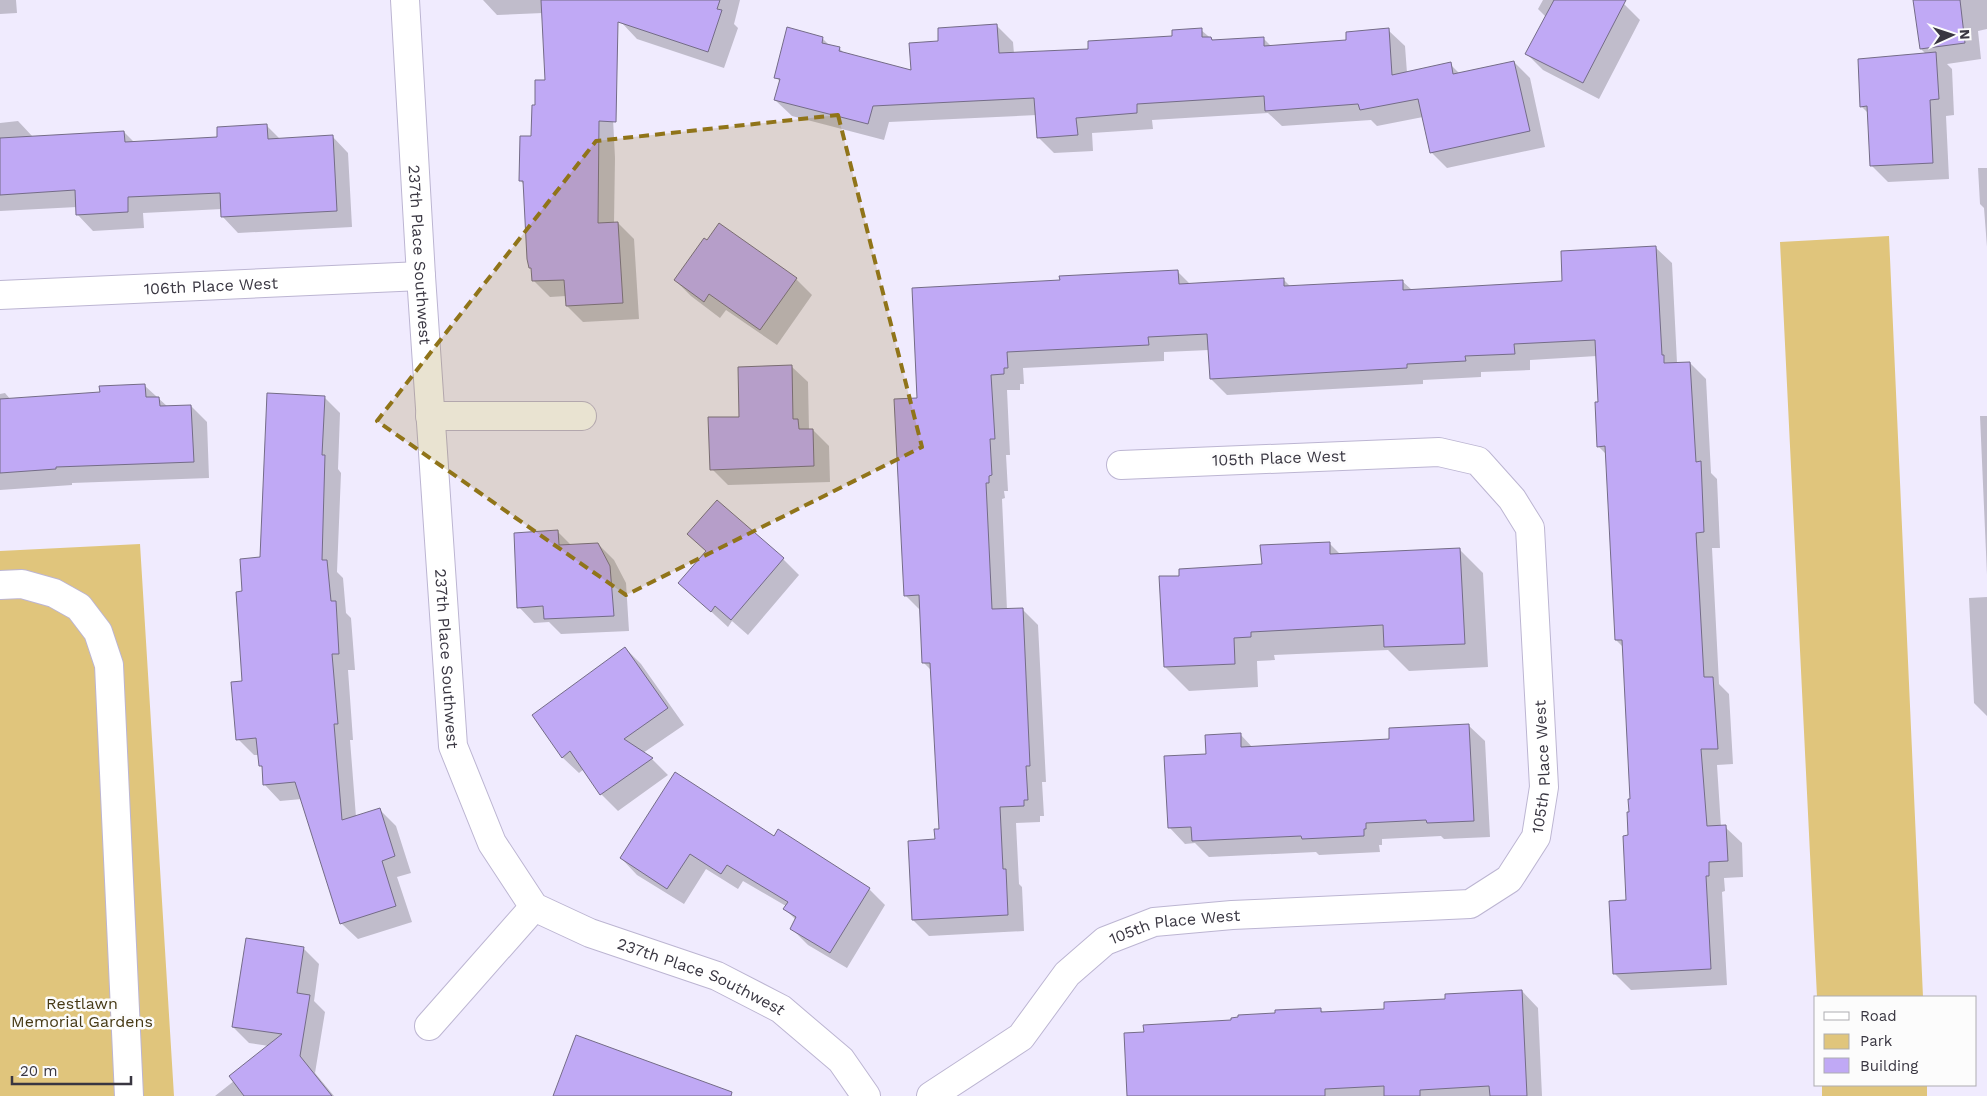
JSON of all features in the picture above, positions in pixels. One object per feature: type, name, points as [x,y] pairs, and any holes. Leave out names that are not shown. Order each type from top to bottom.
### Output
[{"type":"street","name":"237th Place Southwest","points":[[405,0],[430,416],[453,746],[492,842],[534,907],[590,933],[717,976],[781,1009],[842,1060],[866,1096]]},
{"type":"street","name":"106th Place West","points":[[0,295],[421,276]]},
{"type":"street","points":[[430,416],[582,416]]},
{"type":"street","name":"105th Place West","points":[[931,1096],[1022,1037],[1067,974],[1105,940],[1154,922],[1164,921],[1232,915],[1470,904],[1508,879],[1536,837],[1544,786],[1530,528],[1512,499],[1478,461],[1439,452],[1121,465]]},
{"type":"street","points":[[0,585],[22,584],[54,593],[79,607],[98,632],[109,666],[129,1096]]},
{"type":"street","points":[[429,1026],[534,907]]},
{"type":"highlighted area","points":[[838,115],[922,447],[626,595],[377,421],[596,141]]},
{"type":"green space","points":[[1889,236],[1923,996],[1817,996],[1780,242]]},
{"type":"green space","name":"Restlawn Memorial Gardens","points":[[140,544],[174,1096],[0,1096],[0,551]]},
{"type":"green space","points":[[1822,1086],[1927,1086],[1927,1096],[1822,1096]]},
{"type":"building","points":[[541,0],[720,0],[717,9],[722,10],[708,52],[618,22],[616,122],[599,121],[598,223],[618,222],[623,303],[566,306],[564,280],[532,281],[531,268],[529,268],[527,259],[523,181],[519,181],[520,136],[531,136],[532,105],[535,105],[535,80],[545,80]]},
{"type":"building","points":[[1554,0],[1626,0],[1583,83],[1525,54]]},
{"type":"building","points":[[1913,0],[1960,0],[1965,43],[1920,49]]},
{"type":"building","points":[[997,24],[999,53],[1088,49],[1088,41],[1172,36],[1172,30],[1202,28],[1202,37],[1211,37],[1212,40],[1264,37],[1264,46],[1346,40],[1346,32],[1389,28],[1392,75],[1451,62],[1453,74],[1514,61],[1530,131],[1430,153],[1418,99],[1360,110],[1358,104],[1265,111],[1264,96],[1137,104],[1137,113],[1076,118],[1078,135],[1037,138],[1034,98],[873,106],[868,124],[774,100],[780,79],[774,78],[787,27],[823,37],[822,43],[840,47],[839,51],[911,70],[909,43],[938,41],[938,28]]},
{"type":"building","points":[[1936,52],[1939,99],[1930,100],[1933,163],[1870,166],[1867,106],[1860,107],[1858,59]]},
{"type":"building","points":[[267,124],[268,139],[333,135],[337,211],[221,217],[220,193],[128,197],[128,212],[76,215],[75,190],[0,195],[0,138],[124,131],[125,142],[217,137],[217,127]]},
{"type":"building","points":[[719,223],[797,278],[760,330],[709,294],[704,302],[674,280],[704,238],[707,240]]},
{"type":"building","points":[[1656,246],[1662,355],[1664,355],[1664,363],[1690,362],[1696,462],[1701,461],[1704,532],[1696,533],[1704,677],[1713,677],[1718,749],[1701,749],[1707,826],[1726,825],[1728,861],[1709,862],[1709,876],[1706,876],[1711,969],[1613,974],[1609,901],[1626,900],[1623,836],[1628,835],[1627,812],[1629,812],[1628,799],[1630,799],[1622,640],[1615,640],[1605,446],[1597,447],[1595,402],[1598,402],[1595,340],[1514,344],[1515,354],[1465,356],[1466,361],[1407,364],[1407,368],[1210,379],[1207,334],[1148,337],[1149,345],[1007,352],[1008,368],[1004,368],[1004,374],[991,375],[995,439],[990,439],[992,475],[989,476],[989,483],[986,483],[992,609],[1023,608],[1030,766],[1026,766],[1028,800],[1024,800],[1024,806],[1000,807],[1003,869],[1006,869],[1008,915],[912,920],[908,841],[935,839],[934,829],[939,829],[930,663],[922,663],[919,595],[904,596],[894,399],[917,398],[912,288],[1060,280],[1059,276],[1178,270],[1179,284],[1284,278],[1284,286],[1403,280],[1403,290],[1562,281],[1561,251]]},
{"type":"building","points":[[792,365],[793,419],[798,419],[799,429],[813,429],[814,466],[710,470],[708,417],[739,417],[738,367]]},
{"type":"building","points":[[145,384],[146,397],[159,397],[160,406],[191,405],[194,462],[56,467],[56,469],[0,473],[0,399],[100,392],[99,386]]},
{"type":"building","points":[[267,393],[325,396],[322,455],[325,455],[322,560],[327,560],[331,601],[336,601],[339,654],[332,654],[338,724],[334,724],[342,820],[380,808],[395,856],[382,861],[396,906],[340,924],[295,782],[263,785],[262,766],[259,766],[256,738],[236,740],[231,682],[242,681],[236,592],[242,591],[240,559],[260,557]]},
{"type":"building","points":[[717,500],[784,558],[731,620],[715,606],[711,612],[678,583],[706,551],[687,534]]},
{"type":"building","points":[[558,530],[559,545],[598,543],[610,566],[614,616],[544,619],[543,606],[517,608],[514,533]]},
{"type":"building","points":[[1330,542],[1330,554],[1460,548],[1465,644],[1384,647],[1383,625],[1251,632],[1251,637],[1234,638],[1235,664],[1164,667],[1159,576],[1179,576],[1179,569],[1262,564],[1260,545]]},
{"type":"building","points":[[625,647],[668,708],[624,739],[653,758],[600,795],[570,751],[562,758],[532,715]]},
{"type":"building","points":[[1469,724],[1474,821],[1427,823],[1426,820],[1366,823],[1364,836],[1302,839],[1301,836],[1192,841],[1191,827],[1168,828],[1164,756],[1206,754],[1205,735],[1241,733],[1241,747],[1389,739],[1389,728]]},
{"type":"building","points":[[675,772],[774,836],[778,829],[870,888],[830,953],[790,929],[796,917],[783,909],[788,902],[727,865],[721,874],[690,854],[667,889],[620,858]]},
{"type":"building","points":[[246,938],[304,947],[297,993],[310,995],[300,1056],[332,1096],[244,1096],[229,1076],[282,1034],[232,1027]]},
{"type":"building","points":[[1522,990],[1527,1096],[1490,1096],[1489,1086],[1420,1090],[1420,1096],[1384,1096],[1384,1086],[1325,1089],[1325,1096],[1127,1096],[1124,1033],[1144,1032],[1143,1025],[1231,1020],[1231,1018],[1238,1017],[1238,1015],[1275,1013],[1275,1010],[1321,1008],[1321,1012],[1384,1009],[1384,1002],[1445,999],[1445,994]]},
{"type":"building","points":[[576,1035],[732,1092],[731,1096],[553,1096]]}]
